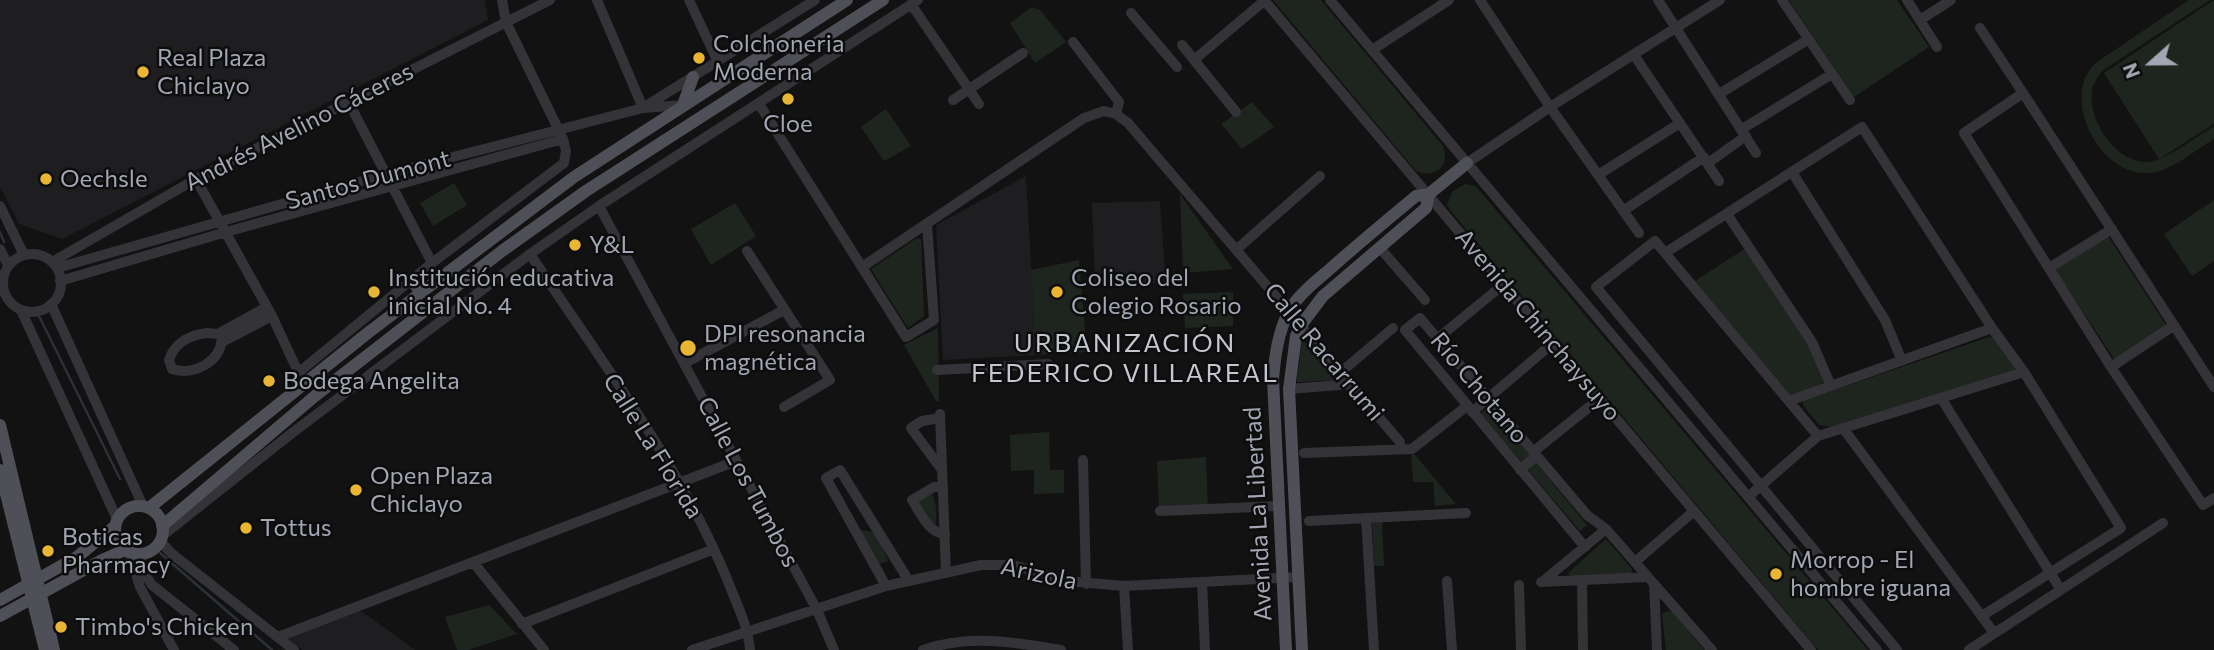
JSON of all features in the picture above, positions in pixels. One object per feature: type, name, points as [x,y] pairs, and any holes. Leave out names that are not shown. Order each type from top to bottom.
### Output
[{"type":"main road","points":[[0,600],[78,557],[116,523],[128,508],[146,507],[364,327],[421,292],[574,177],[848,0]]},
{"type":"main road","points":[[0,617],[102,560],[155,548],[161,534],[315,396],[502,251],[586,191],[883,0]]},
{"type":"main road","points":[[683,105],[693,77]]},
{"type":"main road","name":"Avenida La Libertad","points":[[1286,650],[1274,421],[1278,341],[1290,310],[1312,284],[1416,196],[1432,191],[1464,166]]},
{"type":"main road","name":"Avenida La Libertad","points":[[1302,650],[1289,389],[1296,336],[1323,296],[1426,208],[1432,191]]},
{"type":"main road","points":[[1338,261],[1349,273]]},
{"type":"main road","points":[[411,280],[421,292]]},
{"type":"main road","points":[[1274,421],[1290,421]]},
{"type":"main road","points":[[0,425],[45,650]]},
{"type":"main road","points":[[0,470],[33,583]]},
{"type":"main road","points":[[146,507],[160,518],[161,534]]},
{"type":"main road","points":[[116,523],[117,540],[132,552]]},
{"type":"main road","points":[[36,597],[54,650]]},
{"type":"street","points":[[364,327],[411,280],[564,163],[566,151],[561,134],[506,22],[502,0]]},
{"type":"street","name":"Andrés Avelino Cáceres","points":[[54,265],[195,179],[550,0]]},
{"type":"street","points":[[597,0],[643,108],[815,0]]},
{"type":"street","points":[[690,0],[718,62]]},
{"type":"street","points":[[1194,60],[1264,0]]},
{"type":"street","name":"Avenida Chinchaysuyo","points":[[1264,0],[1432,191],[1504,285],[1811,650]]},
{"type":"street","name":"Avenida Chinchaysuyo","points":[[1330,0],[1464,166],[1877,650]]},
{"type":"street","points":[[1372,50],[1450,0]]},
{"type":"street","points":[[1480,0],[1550,107],[1639,233]]},
{"type":"street","points":[[1658,0],[1756,153]]},
{"type":"street","points":[[1464,166],[1550,107],[1720,0]]},
{"type":"street","points":[[1783,0],[1850,100]]},
{"type":"street","points":[[1907,0],[1937,47]]},
{"type":"street","points":[[1920,20],[1951,0]]},
{"type":"street","points":[[294,650],[171,552],[161,534],[530,254],[599,206],[914,2],[979,104]]},
{"type":"street","points":[[1131,13],[1177,67]]},
{"type":"street","points":[[1980,28],[2214,387]]},
{"type":"street","points":[[1719,94],[1809,39]]},
{"type":"street","points":[[1073,42],[1119,102],[1116,114]]},
{"type":"street","points":[[1182,45],[1236,112]]},
{"type":"street","points":[[953,100],[1023,53]]},
{"type":"street","points":[[1634,55],[1719,181]]},
{"type":"street","points":[[1623,211],[1706,160],[1832,74]]},
{"type":"street","points":[[2024,93],[1964,133],[2110,367],[2203,505],[2214,498]]},
{"type":"street","points":[[348,102],[432,263]]},
{"type":"street","points":[[759,104],[906,337],[934,320],[927,224],[862,267]]},
{"type":"street","name":"Santos Dumont","points":[[60,281],[393,186],[643,108],[683,105]]},
{"type":"street","name":"Calle Racarrumi","points":[[927,224],[1084,118],[1104,111],[1116,114],[1128,123],[1290,310],[1400,442]]},
{"type":"street","points":[[1598,175],[1680,123]]},
{"type":"street","points":[[1665,253],[1862,127],[1992,328],[2024,372],[2121,528],[1982,616]]},
{"type":"street","name":"Santos Dumont","points":[[54,265],[387,174],[561,134]]},
{"type":"street","points":[[1792,173],[1885,320],[1902,361]]},
{"type":"street","points":[[1237,249],[1320,176]]},
{"type":"street","points":[[195,179],[220,220],[301,378]]},
{"type":"street","points":[[0,206],[24,254]]},
{"type":"street","name":"Calle Los Tumbos","points":[[599,206],[817,610],[834,650]]},
{"type":"street","points":[[1727,214],[1812,342],[1831,386]]},
{"type":"street","points":[[2049,268],[2112,229]]},
{"type":"street","points":[[1818,436],[1655,241],[1596,287],[1897,650]]},
{"type":"street","points":[[1379,247],[1425,300]]},
{"type":"street","points":[[0,248],[8,265]]},
{"type":"street","points":[[747,251],[830,380],[784,407]]},
{"type":"street","points":[[24,254],[38,254],[54,265],[60,289],[51,304],[37,312],[21,310],[2,296],[4,273],[8,265],[24,254]]},
{"type":"street","name":"Calle La Florida","points":[[530,254],[681,483],[714,549],[748,633],[750,650]]},
{"type":"street","points":[[1437,339],[1504,285]]},
{"type":"street","points":[[0,311],[11,303]]},
{"type":"street","points":[[51,304],[146,507]]},
{"type":"street","points":[[21,310],[116,523]]},
{"type":"street","points":[[685,363],[784,310]]},
{"type":"street","points":[[220,338],[215,356],[202,367],[176,371],[170,367],[170,355],[184,340],[203,333],[220,338],[269,312]]},
{"type":"street","name":"Río Chotano","points":[[1585,547],[1405,330],[1420,318],[1587,515],[1606,529],[1712,650]]},
{"type":"street","points":[[2110,367],[2173,326]]},
{"type":"street","points":[[1341,372],[1393,328]]},
{"type":"street","points":[[1789,401],[1992,328]]},
{"type":"street","points":[[1304,453],[1412,449],[1487,399],[1553,343]]},
{"type":"street","points":[[937,370],[1048,364]]},
{"type":"street","points":[[1748,497],[1818,436],[2024,372]]},
{"type":"street","points":[[1289,389],[1352,384]]},
{"type":"street","points":[[1941,398],[2061,590]]},
{"type":"street","points":[[1520,470],[1599,399]]},
{"type":"street","points":[[942,471],[911,428],[922,421],[940,416],[946,573]]},
{"type":"street","points":[[1843,428],[1994,633]]},
{"type":"street","points":[[1083,460],[1086,584]]},
{"type":"street","points":[[278,637],[736,461]]},
{"type":"street","points":[[886,586],[826,478],[840,470],[909,581]]},
{"type":"street","points":[[943,486],[934,487],[912,500],[933,530],[944,534]]},
{"type":"street","points":[[1160,511],[1279,506]]},
{"type":"street","points":[[1635,562],[1694,511]]},
{"type":"street","points":[[1309,521],[1466,513]]},
{"type":"street","points":[[1366,518],[1374,650]]},
{"type":"street","points":[[853,525],[873,522]]},
{"type":"street","points":[[1969,650],[2163,523]]},
{"type":"street","points":[[1606,529],[1541,582],[1651,580],[1657,650]]},
{"type":"street","points":[[522,624],[714,549]]},
{"type":"street","points":[[132,552],[133,571],[174,650]]},
{"type":"street","points":[[132,552],[152,584],[234,650]]},
{"type":"street","points":[[473,562],[544,650]]},
{"type":"street","name":"Arizola","points":[[692,650],[886,586],[998,563],[1086,584],[1124,586],[1298,577]]},
{"type":"street","points":[[1582,580],[1583,650]]},
{"type":"street","points":[[1447,581],[1452,650]]},
{"type":"street","points":[[1202,582],[1205,650]]},
{"type":"street","points":[[1124,586],[1128,650]]},
{"type":"street","points":[[1519,586],[1521,650]]},
{"type":"street","points":[[923,650],[944,643],[1061,650]]},
{"type":"shaded area","points":[[0,0],[485,0],[488,20],[62,239],[19,224],[0,187]]},
{"type":"shaded area","points":[[1273,0],[1321,0],[1443,146],[1445,159],[1440,169],[1429,173],[1416,171]]},
{"type":"shaded area","points":[[1789,0],[1897,0],[1929,47],[1854,97]]},
{"type":"shaded area","points":[[2189,0],[2210,0],[2102,71],[2093,85],[2094,115],[2099,127],[2114,147],[2135,160],[2155,161],[2214,126],[2214,139],[2182,160],[2157,172],[2130,170],[2114,162],[2100,148],[2090,131],[2083,112],[2082,94],[2086,76],[2097,62]]},
{"type":"shaded area","points":[[2214,0],[2214,124],[2159,159],[2104,73]]},
{"type":"shaded area","points":[[1032,7],[1040,10],[1066,42],[1035,63],[1010,23]]},
{"type":"shaded area","points":[[1252,102],[1274,127],[1242,149],[1221,124]]},
{"type":"shaded area","points":[[886,109],[911,146],[884,161],[861,127]]},
{"type":"shaded area","points":[[1026,176],[1036,355],[943,360],[936,225]]},
{"type":"shaded area","points":[[454,183],[467,205],[433,226],[420,203]]},
{"type":"shaded area","points":[[1465,184],[1475,186],[1480,191],[1868,650],[1818,650],[1450,210],[1447,204],[1452,192]]},
{"type":"shaded area","points":[[1180,194],[1233,269],[1183,273]]},
{"type":"shaded area","points":[[2214,200],[2214,261],[2192,276],[2164,234]]},
{"type":"shaded area","points":[[1160,201],[1166,283],[1095,284],[1092,203]]},
{"type":"shaded area","points":[[735,203],[756,236],[711,265],[691,229]]},
{"type":"shaded area","points":[[2108,236],[2166,325],[2115,360],[2055,270]]},
{"type":"shaded area","points":[[917,238],[921,239],[924,316],[908,328],[871,269]]},
{"type":"shaded area","points":[[1746,248],[1802,332],[1824,377],[1822,385],[1791,396],[1695,281]]},
{"type":"shaded area","name":"Coliseo del Colegio Rosario","points":[[1079,260],[1087,352],[1036,355],[1031,270]]},
{"type":"shaded area","points":[[1233,292],[1233,326],[1185,328],[1183,294]]},
{"type":"shaded area","points":[[938,328],[939,401],[936,401],[904,345]]},
{"type":"shaded area","points":[[1989,337],[1994,338],[2015,364],[2015,372],[1839,428],[1819,425],[1803,405],[1803,401]]},
{"type":"shaded area","points":[[1302,339],[1338,380],[1297,382]]},
{"type":"shaded area","points":[[1490,407],[1587,525],[1580,531],[1480,413]]},
{"type":"shaded area","points":[[1049,432],[1050,470],[1064,470],[1064,493],[1034,494],[1034,470],[1011,471],[1010,435]]},
{"type":"shaded area","points":[[1411,450],[1456,504],[1435,506],[1433,482],[1413,482]]},
{"type":"shaded area","points":[[1206,457],[1208,508],[1159,509],[1157,461]]},
{"type":"shaded area","points":[[933,495],[936,508],[935,529],[918,501]]},
{"type":"shaded area","points":[[1382,522],[1384,566],[1374,566],[1372,523]]},
{"type":"shaded area","points":[[859,530],[876,532],[888,561],[877,565]]},
{"type":"shaded area","points":[[1606,539],[1632,569],[1631,575],[1570,578],[1568,573]]},
{"type":"shaded area","points":[[489,605],[517,634],[468,650],[457,650],[445,617]]},
{"type":"shaded area","points":[[357,608],[415,650],[302,650],[283,635]]},
{"type":"shaded area","points":[[1672,611],[1704,650],[1666,650],[1662,615]]},
{"type":"waterway","points":[[0,232],[4,242]]},
{"type":"waterway","points":[[39,316],[120,479]]},
{"type":"waterway","points":[[160,553],[272,650]]},
{"type":"place","name":"Colchoneria Moderna","points":[[699,58]]},
{"type":"place","name":"Real Plaza Chiclayo","points":[[143,72]]},
{"type":"place","name":"Cloe","points":[[788,99]]},
{"type":"place","name":"Oechsle","points":[[46,179]]},
{"type":"place","name":"Y&L","points":[[575,245]]},
{"type":"place","name":"Institución educativa inicial No. 4","points":[[374,292]]},
{"type":"place","name":"Coliseo del Colegio Rosario","points":[[1057,292]]},
{"type":"place","name":"DPI resonancia magnética","points":[[688,348]]},
{"type":"place","name":"Bodega Angelita","points":[[269,381]]},
{"type":"place","name":"Open Plaza Chiclayo","points":[[356,490]]},
{"type":"place","name":"Tottus","points":[[246,528]]},
{"type":"place","name":"Boticas Pharmacy","points":[[48,551]]},
{"type":"place","name":"Morrop - El hombre iguana","points":[[1776,574]]},
{"type":"place","name":"Timbo's Chicken","points":[[61,627]]},
{"type":"district","name":"URBANIZACIÓN FEDERICO VILLAREAL","points":[[1125,358]]}]
